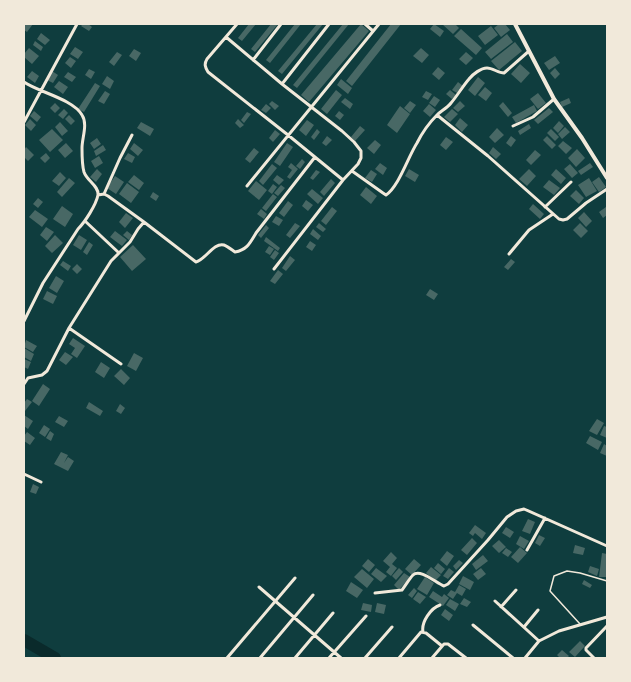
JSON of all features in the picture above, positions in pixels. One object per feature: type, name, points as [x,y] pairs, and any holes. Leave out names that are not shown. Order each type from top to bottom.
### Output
[{"type":"street","points":[[24,122],[77,24]]},
{"type":"street","points":[[237,24],[207,59],[205,63],[208,72],[344,180]]},
{"type":"street","points":[[253,60],[281,24]]},
{"type":"street","points":[[282,84],[329,24]]},
{"type":"street","points":[[365,24],[373,31]]},
{"type":"street","points":[[247,186],[379,24]]},
{"type":"street","points":[[515,24],[554,99],[582,138],[607,178]]},
{"type":"street","points":[[226,38],[354,142],[361,151],[361,158],[358,164],[274,269]]},
{"type":"street","points":[[352,171],[386,195],[390,192],[401,174],[416,143],[427,127],[449,105],[468,79],[476,72],[487,68],[504,73],[529,51]]},
{"type":"street","points":[[24,82],[33,88],[49,93],[76,108],[82,115],[84,126],[82,148],[84,173],[97,189],[98,195],[85,221],[43,283],[24,321]]},
{"type":"street","points":[[513,126],[533,117],[554,99]]},
{"type":"street","points":[[437,116],[488,156],[559,219],[567,219],[586,203],[607,189]]},
{"type":"street","points":[[104,194],[132,135]]},
{"type":"street","points":[[98,195],[104,194],[144,222],[196,262],[201,261],[211,251],[220,245],[224,245],[235,252],[243,250],[249,245],[256,233],[315,157]]},
{"type":"street","points":[[545,207],[571,182]]},
{"type":"street","points":[[509,254],[529,230],[553,214]]},
{"type":"street","points":[[85,221],[119,253]]},
{"type":"street","points":[[24,384],[28,378],[45,373],[69,328],[111,261],[130,242],[144,222]]},
{"type":"street","points":[[69,328],[121,364]]},
{"type":"street","points":[[24,474],[42,482]]},
{"type":"street","points":[[375,594],[402,590],[413,575],[418,572],[444,586],[448,584],[508,517],[516,511],[524,509],[607,546]]},
{"type":"street","points":[[526,550],[545,518]]},
{"type":"street","points":[[227,658],[295,578]]},
{"type":"street","points":[[259,587],[341,658]]},
{"type":"street","points":[[501,607],[516,590]]},
{"type":"street","points":[[260,658],[313,595]]},
{"type":"street","points":[[495,601],[540,641]]},
{"type":"street","points":[[423,632],[423,626],[430,614],[435,607],[440,606]]},
{"type":"street","points":[[524,627],[538,610]]},
{"type":"street","points":[[295,658],[333,614]]},
{"type":"street","points":[[329,658],[366,616]]},
{"type":"street","points":[[525,658],[540,641],[559,631],[607,617]]},
{"type":"street","points":[[473,625],[513,658]]},
{"type":"street","points":[[594,658],[586,650],[586,648],[607,626]]},
{"type":"street","points":[[365,658],[392,627]]},
{"type":"street","points":[[399,658],[420,632],[423,632]]},
{"type":"street","points":[[423,632],[442,646]]},
{"type":"street","points":[[432,658],[444,644],[451,645],[466,658]]},
{"type":"lane","points":[[580,624],[550,591],[554,576],[566,571],[580,573],[607,581]]},
{"type":"building","points":[[24,24],[33,24],[27,32],[24,30]]},
{"type":"building","points":[[83,24],[88,24],[92,27],[89,31],[81,26]]},
{"type":"building","points":[[249,24],[256,24],[242,41],[238,38]]},
{"type":"building","points":[[271,24],[278,24],[255,52],[251,49]]},
{"type":"building","points":[[295,24],[301,24],[270,63],[266,60]]},
{"type":"building","points":[[317,24],[323,24],[282,74],[278,71]]},
{"type":"building","points":[[343,24],[349,24],[297,88],[293,85]]},
{"type":"building","points":[[361,24],[369,31],[309,102],[301,95]]},
{"type":"building","points":[[391,24],[401,24],[352,86],[346,81]]},
{"type":"building","points":[[434,24],[444,31],[440,37],[430,29]]},
{"type":"building","points":[[442,24],[455,24],[459,28],[453,34]]},
{"type":"building","points":[[499,24],[505,24],[510,30],[501,37],[494,28]]},
{"type":"building","points":[[491,26],[498,35],[485,45],[478,36]]},
{"type":"building","points":[[461,29],[482,48],[476,55],[454,36]]},
{"type":"building","points":[[41,33],[50,40],[45,45],[37,39]]},
{"type":"building","points":[[507,34],[513,42],[491,59],[485,52]]},
{"type":"building","points":[[35,41],[43,47],[41,51],[33,45]]},
{"type":"building","points":[[515,42],[522,51],[499,70],[491,61]]},
{"type":"building","points":[[75,47],[83,52],[78,59],[70,54]]},
{"type":"building","points":[[29,48],[39,56],[32,64],[24,57],[24,54]]},
{"type":"building","points":[[421,48],[429,55],[422,63],[413,56]]},
{"type":"building","points":[[134,49],[141,53],[136,61],[129,56]]},
{"type":"building","points":[[117,52],[122,55],[114,66],[109,62]]},
{"type":"building","points":[[466,52],[473,58],[466,65],[459,59]]},
{"type":"building","points":[[555,56],[560,63],[549,70],[544,63]]},
{"type":"building","points":[[70,57],[76,61],[71,68],[65,63]]},
{"type":"building","points":[[520,64],[530,73],[521,83],[511,74]]},
{"type":"building","points":[[438,67],[445,73],[439,80],[432,74]]},
{"type":"building","points":[[555,68],[560,74],[555,79],[550,73]]},
{"type":"building","points":[[89,69],[95,72],[91,79],[85,75]]},
{"type":"building","points":[[32,71],[39,76],[35,83],[27,77]]},
{"type":"building","points":[[52,71],[58,75],[53,83],[47,80]]},
{"type":"building","points":[[68,72],[76,77],[72,82],[64,77]]},
{"type":"building","points":[[107,76],[114,81],[110,89],[102,84]]},
{"type":"building","points":[[478,77],[485,83],[475,96],[468,90]]},
{"type":"building","points":[[341,79],[352,88],[348,94],[337,85]]},
{"type":"building","points":[[59,81],[68,87],[63,94],[54,87]]},
{"type":"building","points":[[458,82],[463,86],[457,93],[452,90]]},
{"type":"building","points":[[95,83],[100,86],[84,112],[78,109]]},
{"type":"building","points":[[485,87],[492,93],[486,101],[478,95]]},
{"type":"building","points":[[336,90],[342,95],[327,114],[321,109]]},
{"type":"building","points":[[450,90],[456,95],[452,99],[446,94]]},
{"type":"building","points":[[105,91],[110,94],[104,104],[98,101]]},
{"type":"building","points":[[426,91],[432,94],[428,100],[422,97]]},
{"type":"building","points":[[538,93],[546,103],[538,109],[530,99]]},
{"type":"building","points":[[434,96],[440,100],[435,107],[429,103]]},
{"type":"building","points":[[345,98],[353,104],[350,109],[341,102]]},
{"type":"building","points":[[569,98],[571,103],[562,107],[560,102]]},
{"type":"building","points":[[272,101],[279,106],[275,110],[269,104]]},
{"type":"building","points":[[410,101],[416,105],[410,113],[404,108]]},
{"type":"building","points":[[460,101],[465,106],[458,112],[453,108]]},
{"type":"building","points":[[503,102],[512,113],[508,117],[499,106]]},
{"type":"building","points":[[55,103],[60,108],[55,113],[50,108]]},
{"type":"building","points":[[266,104],[271,108],[266,113],[261,110]]},
{"type":"building","points":[[429,104],[436,110],[430,117],[423,111]]},
{"type":"building","points":[[534,105],[537,111],[516,123],[512,117]]},
{"type":"building","points":[[400,106],[410,114],[397,133],[387,125]]},
{"type":"building","points":[[549,108],[553,112],[538,124],[534,120]]},
{"type":"building","points":[[64,109],[68,113],[63,119],[58,115]]},
{"type":"building","points":[[452,109],[458,114],[450,122],[444,117]]},
{"type":"building","points":[[34,111],[41,117],[37,122],[30,116]]},
{"type":"building","points":[[339,111],[344,115],[340,120],[335,116]]},
{"type":"building","points":[[247,112],[251,114],[244,123],[241,120]]},
{"type":"building","points":[[69,115],[75,121],[71,125],[65,119]]},
{"type":"building","points":[[460,118],[468,125],[462,132],[455,125]]},
{"type":"building","points":[[30,119],[36,125],[31,131],[25,125]]},
{"type":"building","points":[[238,119],[244,125],[240,128],[235,123]]},
{"type":"building","points":[[307,120],[314,125],[306,136],[299,130]]},
{"type":"building","points":[[559,121],[564,126],[558,133],[553,128]]},
{"type":"building","points":[[60,122],[68,131],[62,136],[55,127]]},
{"type":"building","points":[[141,122],[154,129],[150,136],[137,128]]},
{"type":"building","points":[[529,124],[531,128],[520,135],[518,131]]},
{"type":"building","points":[[360,126],[365,130],[355,141],[351,137]]},
{"type":"building","points":[[565,127],[570,132],[562,139],[558,134]]},
{"type":"building","points":[[497,128],[504,135],[495,143],[489,137]]},
{"type":"building","points":[[52,129],[63,140],[50,152],[39,140]]},
{"type":"building","points":[[317,129],[320,132],[314,140],[311,137]]},
{"type":"building","points":[[551,129],[559,137],[555,141],[547,133]]},
{"type":"building","points":[[275,130],[280,134],[273,142],[269,138]]},
{"type":"building","points":[[327,136],[332,140],[326,146],[322,143]]},
{"type":"building","points":[[511,136],[516,140],[511,147],[506,143]]},
{"type":"building","points":[[547,136],[556,145],[552,149],[543,140]]},
{"type":"building","points":[[446,137],[453,142],[446,150],[440,145]]},
{"type":"building","points":[[97,138],[101,144],[94,149],[90,143]]},
{"type":"building","points":[[375,140],[381,145],[374,154],[367,148]]},
{"type":"building","points":[[563,141],[572,148],[566,154],[558,146]]},
{"type":"building","points":[[66,143],[73,151],[65,158],[58,150]]},
{"type":"building","points":[[134,143],[143,150],[138,156],[130,149]]},
{"type":"building","points":[[287,143],[293,147],[280,166],[274,162]]},
{"type":"building","points":[[103,145],[106,150],[96,156],[94,151]]},
{"type":"building","points":[[26,147],[34,155],[28,161],[24,157],[24,150]]},
{"type":"building","points":[[493,147],[501,154],[496,159],[489,153]]},
{"type":"building","points":[[254,148],[259,152],[250,163],[245,159]]},
{"type":"building","points":[[577,149],[585,158],[576,167],[568,158]]},
{"type":"building","points":[[535,150],[541,155],[531,165],[526,160]]},
{"type":"building","points":[[46,153],[50,158],[45,163],[40,158]]},
{"type":"building","points":[[128,153],[135,157],[132,163],[124,159]]},
{"type":"building","points":[[99,156],[103,163],[95,168],[91,161]]},
{"type":"building","points":[[302,159],[305,162],[300,169],[296,166]]},
{"type":"building","points":[[291,163],[298,169],[290,179],[287,177],[292,170],[288,167]]},
{"type":"building","points":[[380,163],[387,168],[383,175],[375,169]]},
{"type":"building","points":[[590,163],[593,167],[581,175],[578,171]]},
{"type":"building","points":[[272,164],[277,168],[263,185],[259,181]]},
{"type":"building","points":[[570,164],[578,173],[572,178],[564,169]]},
{"type":"building","points":[[97,169],[102,174],[96,182],[90,177]]},
{"type":"building","points":[[409,169],[419,175],[415,182],[405,176]]},
{"type":"building","points":[[529,169],[536,176],[527,186],[519,179]]},
{"type":"building","points":[[556,169],[566,178],[561,184],[551,175]]},
{"type":"building","points":[[316,170],[320,172],[313,180],[310,178]]},
{"type":"building","points":[[371,170],[377,174],[372,182],[365,178]]},
{"type":"building","points":[[60,172],[66,178],[59,186],[52,181]]},
{"type":"building","points":[[134,175],[144,183],[139,190],[128,182]]},
{"type":"building","points":[[277,175],[284,180],[279,185],[273,180]]},
{"type":"building","points":[[115,176],[124,182],[116,194],[107,188]]},
{"type":"building","points":[[599,177],[606,187],[599,192],[592,182]]},
{"type":"building","points":[[69,178],[75,183],[62,197],[57,192]]},
{"type":"building","points":[[589,178],[597,191],[586,197],[578,185]]},
{"type":"building","points":[[331,179],[335,183],[324,196],[320,192]]},
{"type":"building","points":[[549,180],[560,188],[554,195],[543,187]]},
{"type":"building","points":[[256,181],[267,190],[259,200],[248,191]]},
{"type":"building","points":[[127,183],[139,192],[131,203],[119,194]]},
{"type":"building","points":[[273,184],[277,187],[272,194],[268,191]]},
{"type":"building","points":[[281,185],[285,188],[278,196],[274,193]]},
{"type":"building","points":[[366,187],[377,196],[371,204],[360,195]]},
{"type":"building","points":[[312,189],[323,198],[318,204],[307,194]]},
{"type":"building","points":[[576,190],[584,198],[579,204],[570,196]]},
{"type":"building","points":[[153,192],[159,196],[156,201],[150,197]]},
{"type":"building","points":[[273,194],[277,197],[266,211],[262,208]]},
{"type":"building","points":[[38,198],[43,202],[38,208],[33,204]]},
{"type":"building","points":[[306,200],[313,205],[308,211],[302,206]]},
{"type":"building","points":[[288,201],[293,205],[284,217],[279,213]]},
{"type":"building","points":[[533,204],[544,214],[540,219],[529,209]]},
{"type":"building","points":[[62,206],[73,214],[65,227],[53,219]]},
{"type":"building","points":[[332,207],[337,211],[326,225],[321,221]]},
{"type":"building","points":[[606,207],[607,215],[603,218],[599,212]]},
{"type":"building","points":[[261,209],[267,214],[264,219],[257,214]]},
{"type":"building","points":[[35,210],[48,219],[42,227],[29,217]]},
{"type":"building","points":[[584,212],[592,221],[586,227],[578,218]]},
{"type":"building","points":[[126,213],[133,218],[125,228],[119,222]]},
{"type":"building","points":[[276,216],[283,220],[279,226],[272,222]]},
{"type":"building","points":[[295,223],[300,226],[290,238],[286,235]]},
{"type":"building","points":[[319,223],[326,229],[323,232],[316,227]]},
{"type":"building","points":[[580,223],[588,231],[581,238],[573,230]]},
{"type":"building","points":[[266,225],[269,228],[261,238],[258,235]]},
{"type":"building","points":[[46,227],[54,232],[47,241],[40,235]]},
{"type":"building","points":[[313,229],[321,236],[318,240],[310,234]]},
{"type":"building","points":[[115,231],[127,240],[122,246],[110,237]]},
{"type":"building","points":[[127,231],[132,235],[129,240],[123,235]]},
{"type":"building","points":[[55,235],[63,243],[52,253],[45,246]]},
{"type":"building","points":[[79,235],[87,240],[81,250],[73,245]]},
{"type":"building","points":[[266,237],[280,248],[278,251],[264,241]]},
{"type":"building","points":[[310,241],[316,245],[312,251],[306,247]]},
{"type":"building","points":[[89,242],[93,245],[87,255],[83,252]]},
{"type":"building","points":[[133,245],[146,259],[132,271],[120,257]]},
{"type":"building","points":[[269,246],[274,249],[270,255],[265,252]]},
{"type":"building","points":[[275,250],[279,253],[274,260],[270,257]]},
{"type":"building","points":[[290,256],[295,260],[286,271],[282,268]]},
{"type":"building","points":[[511,259],[515,262],[508,270],[504,267]]},
{"type":"building","points":[[63,261],[71,266],[68,271],[60,265]]},
{"type":"building","points":[[77,264],[82,269],[77,274],[72,269]]},
{"type":"building","points":[[278,270],[283,274],[275,284],[270,281]]},
{"type":"building","points":[[56,276],[64,281],[57,293],[49,288]]},
{"type":"building","points":[[430,289],[438,294],[434,300],[426,295]]},
{"type":"building","points":[[47,291],[57,296],[53,304],[43,299]]},
{"type":"building","points":[[73,338],[85,346],[77,358],[71,354],[75,348],[69,344]]},
{"type":"building","points":[[26,340],[37,346],[33,352],[24,347]]},
{"type":"building","points":[[24,348],[34,354],[31,361],[24,357]]},
{"type":"building","points":[[65,352],[73,357],[66,365],[59,360]]},
{"type":"building","points":[[134,353],[143,358],[136,371],[127,366]]},
{"type":"building","points":[[24,359],[31,362],[28,369],[24,367]]},
{"type":"building","points":[[101,362],[110,368],[104,378],[95,372]]},
{"type":"building","points":[[121,369],[130,378],[124,385],[114,376]]},
{"type":"building","points":[[43,384],[50,389],[39,406],[32,401]]},
{"type":"building","points":[[27,399],[32,402],[25,411],[24,403]]},
{"type":"building","points":[[89,402],[103,411],[100,416],[86,408]]},
{"type":"building","points":[[120,404],[125,408],[121,414],[116,411]]},
{"type":"building","points":[[24,415],[33,421],[28,429],[24,426]]},
{"type":"building","points":[[59,416],[68,421],[64,427],[55,422]]},
{"type":"building","points":[[597,419],[604,423],[597,435],[589,431]]},
{"type":"building","points":[[44,425],[50,429],[45,437],[39,433]]},
{"type":"building","points":[[604,426],[607,427],[607,438],[600,435]]},
{"type":"building","points":[[50,431],[54,434],[51,441],[46,438]]},
{"type":"building","points":[[27,432],[35,438],[30,445],[24,441],[24,436]]},
{"type":"building","points":[[590,436],[602,442],[598,450],[586,443]]},
{"type":"building","points":[[604,444],[607,446],[607,456],[600,453]]},
{"type":"building","points":[[61,452],[68,455],[64,463],[68,457],[74,461],[68,471],[54,464]]},
{"type":"building","points":[[33,484],[39,487],[36,494],[30,492]]},
{"type":"building","points":[[528,519],[535,522],[530,534],[522,531]]},
{"type":"building","points":[[475,525],[486,533],[482,539],[475,533],[473,536],[469,533]]},
{"type":"building","points":[[506,527],[514,532],[510,538],[502,533]]},
{"type":"building","points":[[539,535],[545,538],[540,546],[535,543]]},
{"type":"building","points":[[520,536],[529,541],[524,549],[516,544]]},
{"type":"building","points":[[472,538],[477,543],[467,555],[461,550]]},
{"type":"building","points":[[499,540],[506,547],[499,553],[492,546]]},
{"type":"building","points":[[575,545],[585,548],[583,555],[573,553]]},
{"type":"building","points":[[520,547],[527,553],[518,563],[511,557]]},
{"type":"building","points":[[506,548],[512,552],[508,557],[502,553]]},
{"type":"building","points":[[447,551],[454,556],[447,566],[440,560]]},
{"type":"building","points":[[391,552],[397,558],[392,564],[397,568],[391,576],[386,572],[390,567],[383,561]]},
{"type":"building","points":[[602,553],[607,554],[607,577],[599,577]]},
{"type":"building","points":[[483,555],[488,561],[476,570],[472,564]]},
{"type":"building","points":[[368,559],[375,565],[369,572],[362,566]]},
{"type":"building","points":[[414,559],[421,565],[412,575],[405,569]]},
{"type":"building","points":[[459,560],[463,563],[456,570],[453,566]]},
{"type":"building","points":[[438,563],[445,569],[441,574],[434,568]]},
{"type":"building","points":[[590,566],[599,569],[597,576],[588,572]]},
{"type":"building","points":[[431,567],[441,575],[435,581],[426,573]]},
{"type":"building","points":[[376,568],[387,576],[381,582],[371,574]]},
{"type":"building","points":[[399,568],[403,572],[396,580],[392,576]]},
{"type":"building","points":[[449,568],[454,572],[448,579],[443,576]]},
{"type":"building","points":[[481,568],[486,574],[478,580],[473,574]]},
{"type":"building","points":[[362,569],[374,579],[367,588],[354,577]]},
{"type":"building","points":[[404,573],[410,577],[399,590],[394,585]]},
{"type":"building","points":[[463,576],[474,582],[470,590],[459,584]]},
{"type":"building","points":[[425,577],[434,583],[427,595],[417,589]]},
{"type":"building","points":[[584,580],[592,585],[590,588],[582,584]]},
{"type":"building","points":[[351,582],[363,590],[357,598],[346,591]]},
{"type":"building","points":[[459,585],[466,589],[462,596],[457,593],[453,599],[447,595],[451,590],[455,592]]},
{"type":"building","points":[[414,588],[417,591],[412,598],[408,595]]},
{"type":"building","points":[[433,591],[442,597],[444,594],[449,598],[443,606],[429,597]]},
{"type":"building","points":[[418,592],[426,597],[420,604],[413,599]]},
{"type":"building","points":[[464,598],[471,602],[467,607],[460,604]]},
{"type":"building","points":[[450,599],[459,604],[455,611],[446,605]]},
{"type":"building","points":[[363,603],[372,605],[371,612],[361,610]]},
{"type":"building","points":[[377,603],[386,605],[384,614],[375,612]]},
{"type":"building","points":[[445,609],[453,615],[449,621],[441,615]]},
{"type":"building","points":[[580,641],[585,646],[575,657],[569,652]]},
{"type":"building","points":[[562,650],[569,656],[567,658],[560,658],[557,655]]},
{"type":"waterway","points":[[24,640],[55,658]]}]
